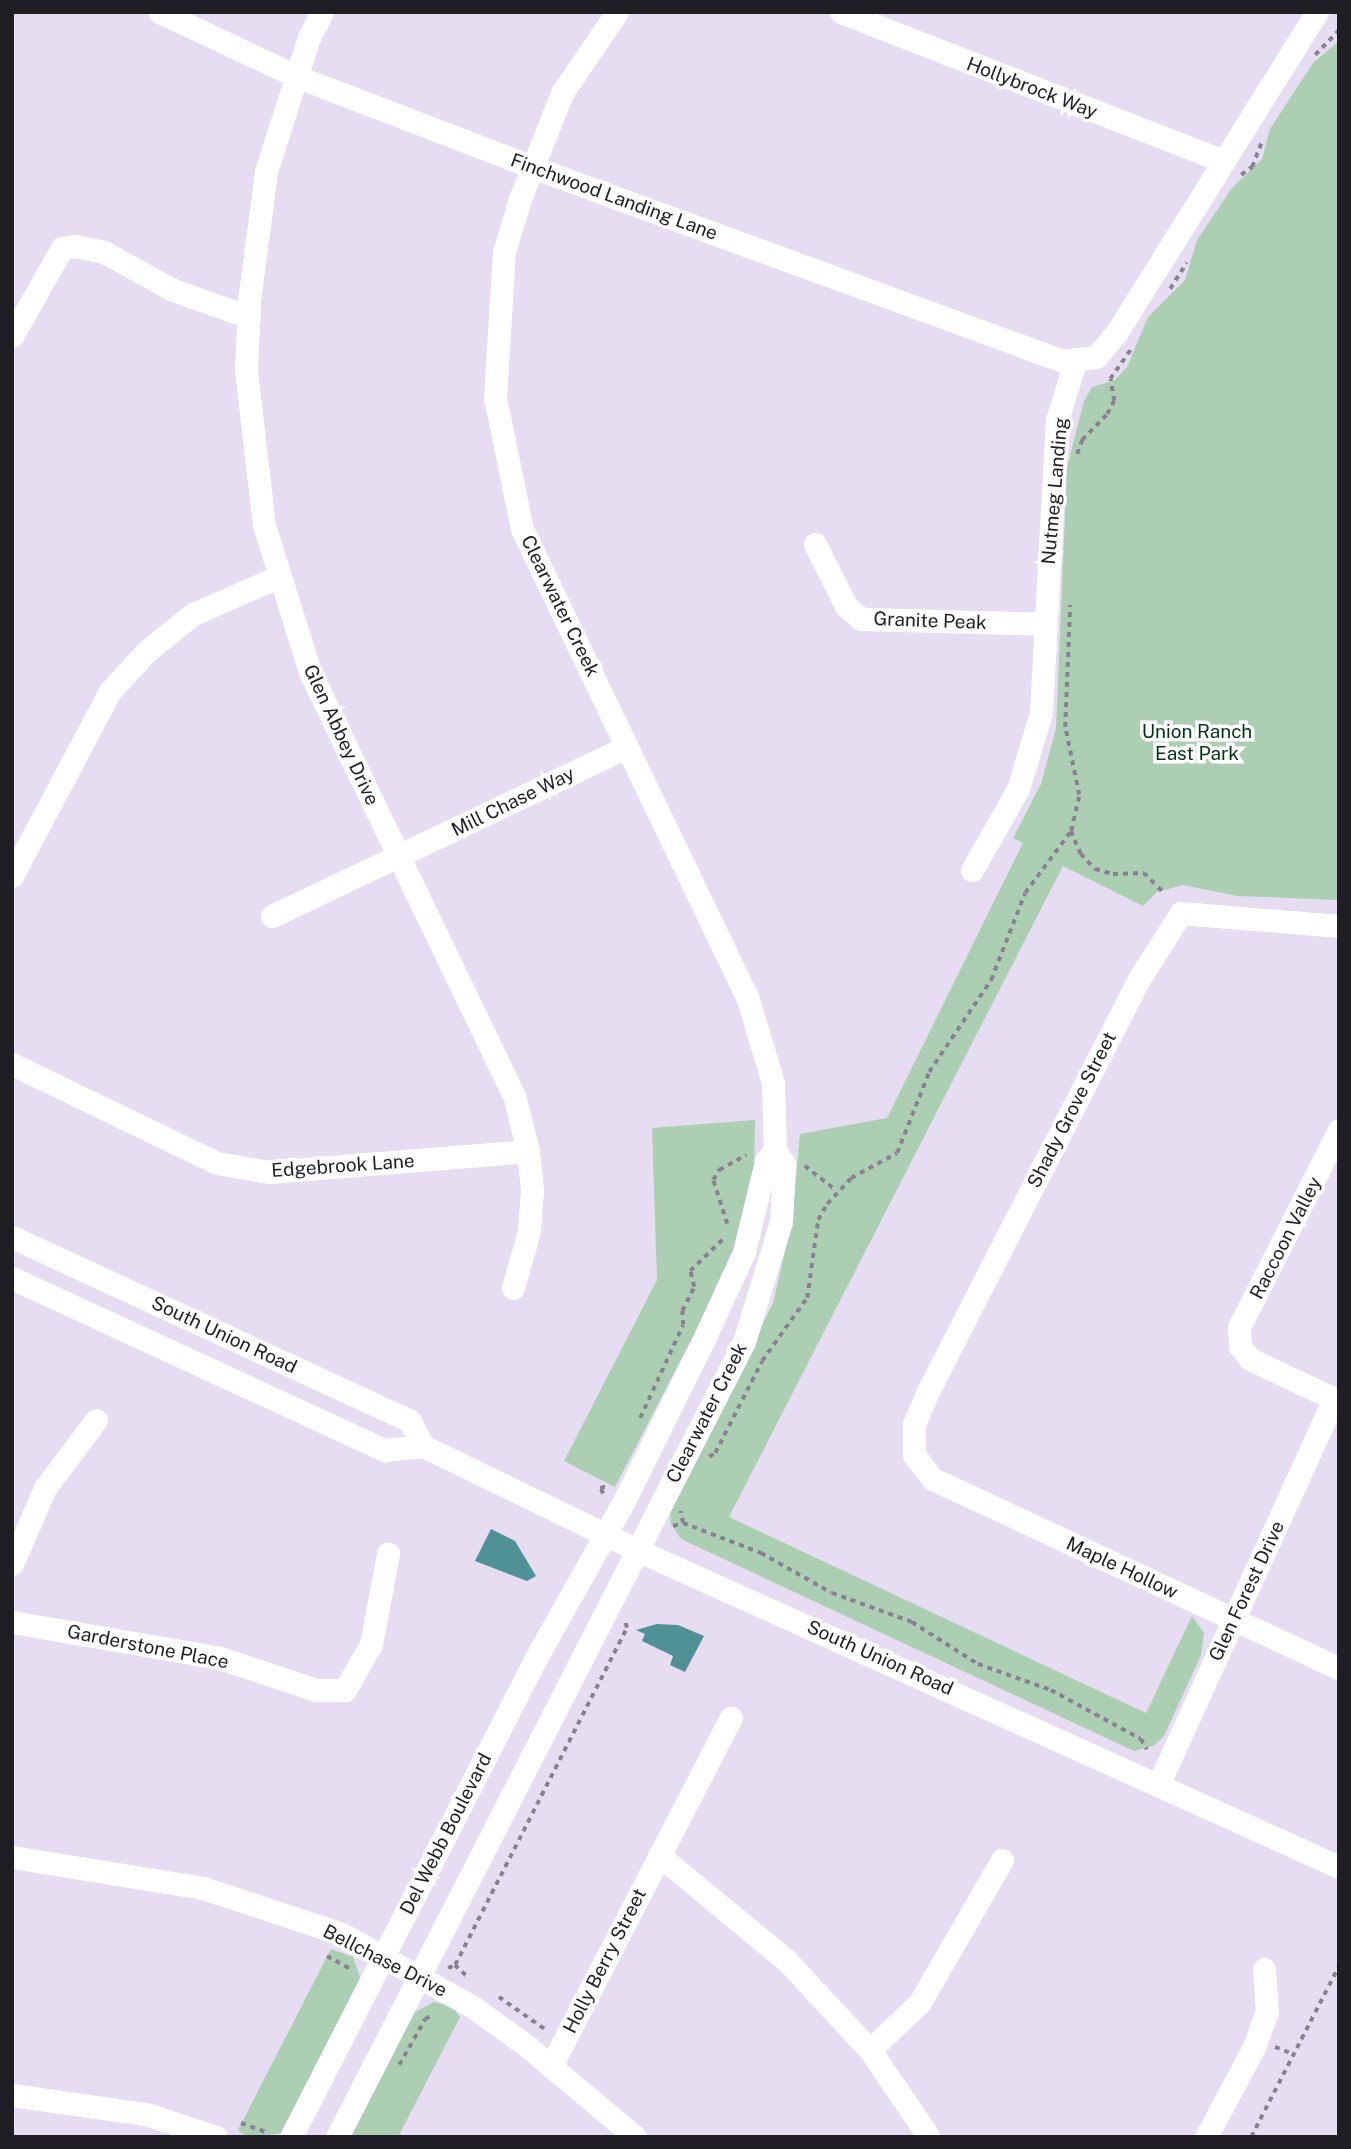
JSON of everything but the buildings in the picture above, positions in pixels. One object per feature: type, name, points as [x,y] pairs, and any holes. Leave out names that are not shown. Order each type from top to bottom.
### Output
[{"type":"street","name":"Finchwood Landing Lane","points":[[160,12],[298,77],[532,167],[1063,361],[1076,359]]},
{"type":"street","name":"Glen Abbey Drive","points":[[322,12],[266,172],[249,317],[246,370],[264,525],[310,672],[500,1064],[528,1151],[529,1231],[513,1288]]},
{"type":"street","name":"Clearwater Creek","points":[[606,1534],[744,1252],[766,1161],[764,1151],[773,1083],[748,999],[522,529],[495,397],[504,252],[532,167],[562,93],[617,12]]},
{"type":"street","name":"Hollybrock Way","points":[[841,12],[1228,172]]},
{"type":"street","points":[[1076,359],[1096,357],[1117,332],[1228,172],[1317,12]]},
{"type":"street","points":[[12,335],[62,248],[104,252],[173,290],[249,317]]},
{"type":"street","name":"Nutmeg Landing","points":[[972,870],[1018,789],[1033,750],[1041,713],[1058,420],[1076,359]]},
{"type":"street","name":"Granite Peak","points":[[815,544],[846,606],[861,619],[1046,624]]},
{"type":"street","points":[[12,876],[110,691],[147,651],[193,614],[280,576]]},
{"type":"street","name":"Mill Chase Way","points":[[272,916],[400,858],[627,747]]},
{"type":"street","name":"Shady Grove Street","points":[[914,1455],[914,1424],[930,1387],[1139,979],[1181,913],[1339,926]]},
{"type":"street","name":"Edgebrook Lane","points":[[12,1064],[217,1163],[269,1172],[528,1151]]},
{"type":"street","name":"Raccoon Valley","points":[[1337,1400],[1250,1359],[1240,1346],[1239,1327],[1339,1130]]},
{"type":"street","name":"Clearwater Creek","points":[[637,1550],[744,1342],[781,1222],[784,1164],[764,1151]]},
{"type":"street","name":"South Union Road","points":[[12,1237],[410,1421],[423,1446]]},
{"type":"street","name":"South Union Road","points":[[12,1278],[385,1450],[423,1446],[637,1550],[1159,1783],[1339,1867]]},
{"type":"street","name":"Glen Forest Drive","points":[[1159,1783],[1337,1400]]},
{"type":"street","points":[[12,1564],[45,1488],[96,1420]]},
{"type":"street","name":"Maple Hollow","points":[[914,1455],[933,1479],[1339,1668]]},
{"type":"street","name":"Del Webb Boulevard","points":[[280,2135],[383,1957],[536,1658],[606,1534]]},
{"type":"street","points":[[337,2137],[637,1550]]},
{"type":"street","name":"Garderstone Place","points":[[12,1622],[220,1658],[316,1690],[345,1690],[371,1644],[388,1554]]},
{"type":"street","name":"Holly Berry Street","points":[[551,2066],[731,1718]]},
{"type":"street","points":[[659,1855],[786,1960],[870,2050],[929,2137]]},
{"type":"street","name":"Bellchase Drive","points":[[12,1857],[203,1888],[342,1934],[472,2007],[551,2066],[635,2137]]},
{"type":"street","points":[[870,2050],[920,2002],[1002,1860]]},
{"type":"street","points":[[1206,2137],[1254,2047],[1267,2012],[1265,1969]]},
{"type":"street","points":[[12,2095],[146,2114],[215,2137]]},
{"type":"path","points":[[1312,57],[1339,30]]},
{"type":"path","points":[[1228,172],[1252,167],[1262,137]]},
{"type":"path","points":[[1158,296],[1181,277],[1188,257]]},
{"type":"path","points":[[1076,466],[1082,440],[1114,401],[1110,379],[1126,361],[1135,339]]},
{"type":"path","points":[[730,1425],[762,1362],[807,1298],[818,1220],[827,1204],[836,1190],[851,1178],[897,1153],[929,1072],[991,980],[1025,893],[1071,831],[1079,795],[1065,727],[1070,603]]},
{"type":"path","points":[[1071,831],[1081,854],[1095,869],[1113,874],[1144,873],[1163,892]]},
{"type":"path","points":[[639,1422],[644,1400],[683,1325],[681,1311],[694,1287],[690,1271],[718,1248],[728,1229],[713,1180],[719,1170],[764,1151]]},
{"type":"path","points":[[800,1163],[836,1190]]},
{"type":"path","points":[[603,1494],[600,1488],[618,1478]]},
{"type":"path","points":[[683,1522],[761,1553],[832,1593],[903,1618],[978,1664],[1051,1690],[1141,1739],[1147,1749]]},
{"type":"path","points":[[447,1968],[455,1965],[627,1628],[623,1618]]},
{"type":"path","points":[[327,1956],[352,1970]]},
{"type":"path","points":[[455,1965],[472,1981]]},
{"type":"path","points":[[1251,2137],[1339,1966]]},
{"type":"path","points":[[493,1994],[547,2032]]},
{"type":"path","points":[[396,2068],[404,2061],[425,2019],[434,2014]]},
{"type":"path","points":[[1275,2047],[1294,2054]]},
{"type":"path","points":[[241,2123],[280,2135]]},
{"type":"green space","name":"Union Ranch East Park","points":[[1339,41],[1339,900],[1237,896],[1183,885],[1157,892],[1143,906],[1063,866],[729,1517],[1146,1713],[1192,1616],[1204,1633],[1201,1655],[1164,1736],[1153,1746],[1134,1751],[681,1539],[671,1524],[670,1511],[773,1303],[792,1221],[800,1134],[887,1118],[1023,843],[1013,838],[1041,784],[1056,728],[1067,468],[1084,401],[1092,387],[1115,380],[1127,367],[1148,317],[1185,280],[1197,240],[1232,188],[1262,159],[1270,129],[1313,63]]},
{"type":"green space","points":[[755,1120],[754,1171],[730,1265],[615,1487],[564,1461],[657,1280],[652,1128]]},
{"type":"green space","points":[[331,1949],[353,1957],[361,1980],[283,2133],[247,2137],[238,2130]]},
{"type":"green space","points":[[434,2002],[453,2007],[460,2017],[398,2137],[351,2137],[415,2012]]},
{"type":"shaded area","points":[[491,1529],[515,1541],[536,1576],[527,1581],[475,1561]]},
{"type":"shaded area","points":[[657,1624],[678,1625],[704,1636],[685,1672],[670,1665],[673,1656],[642,1641],[645,1634],[636,1630]]}]
